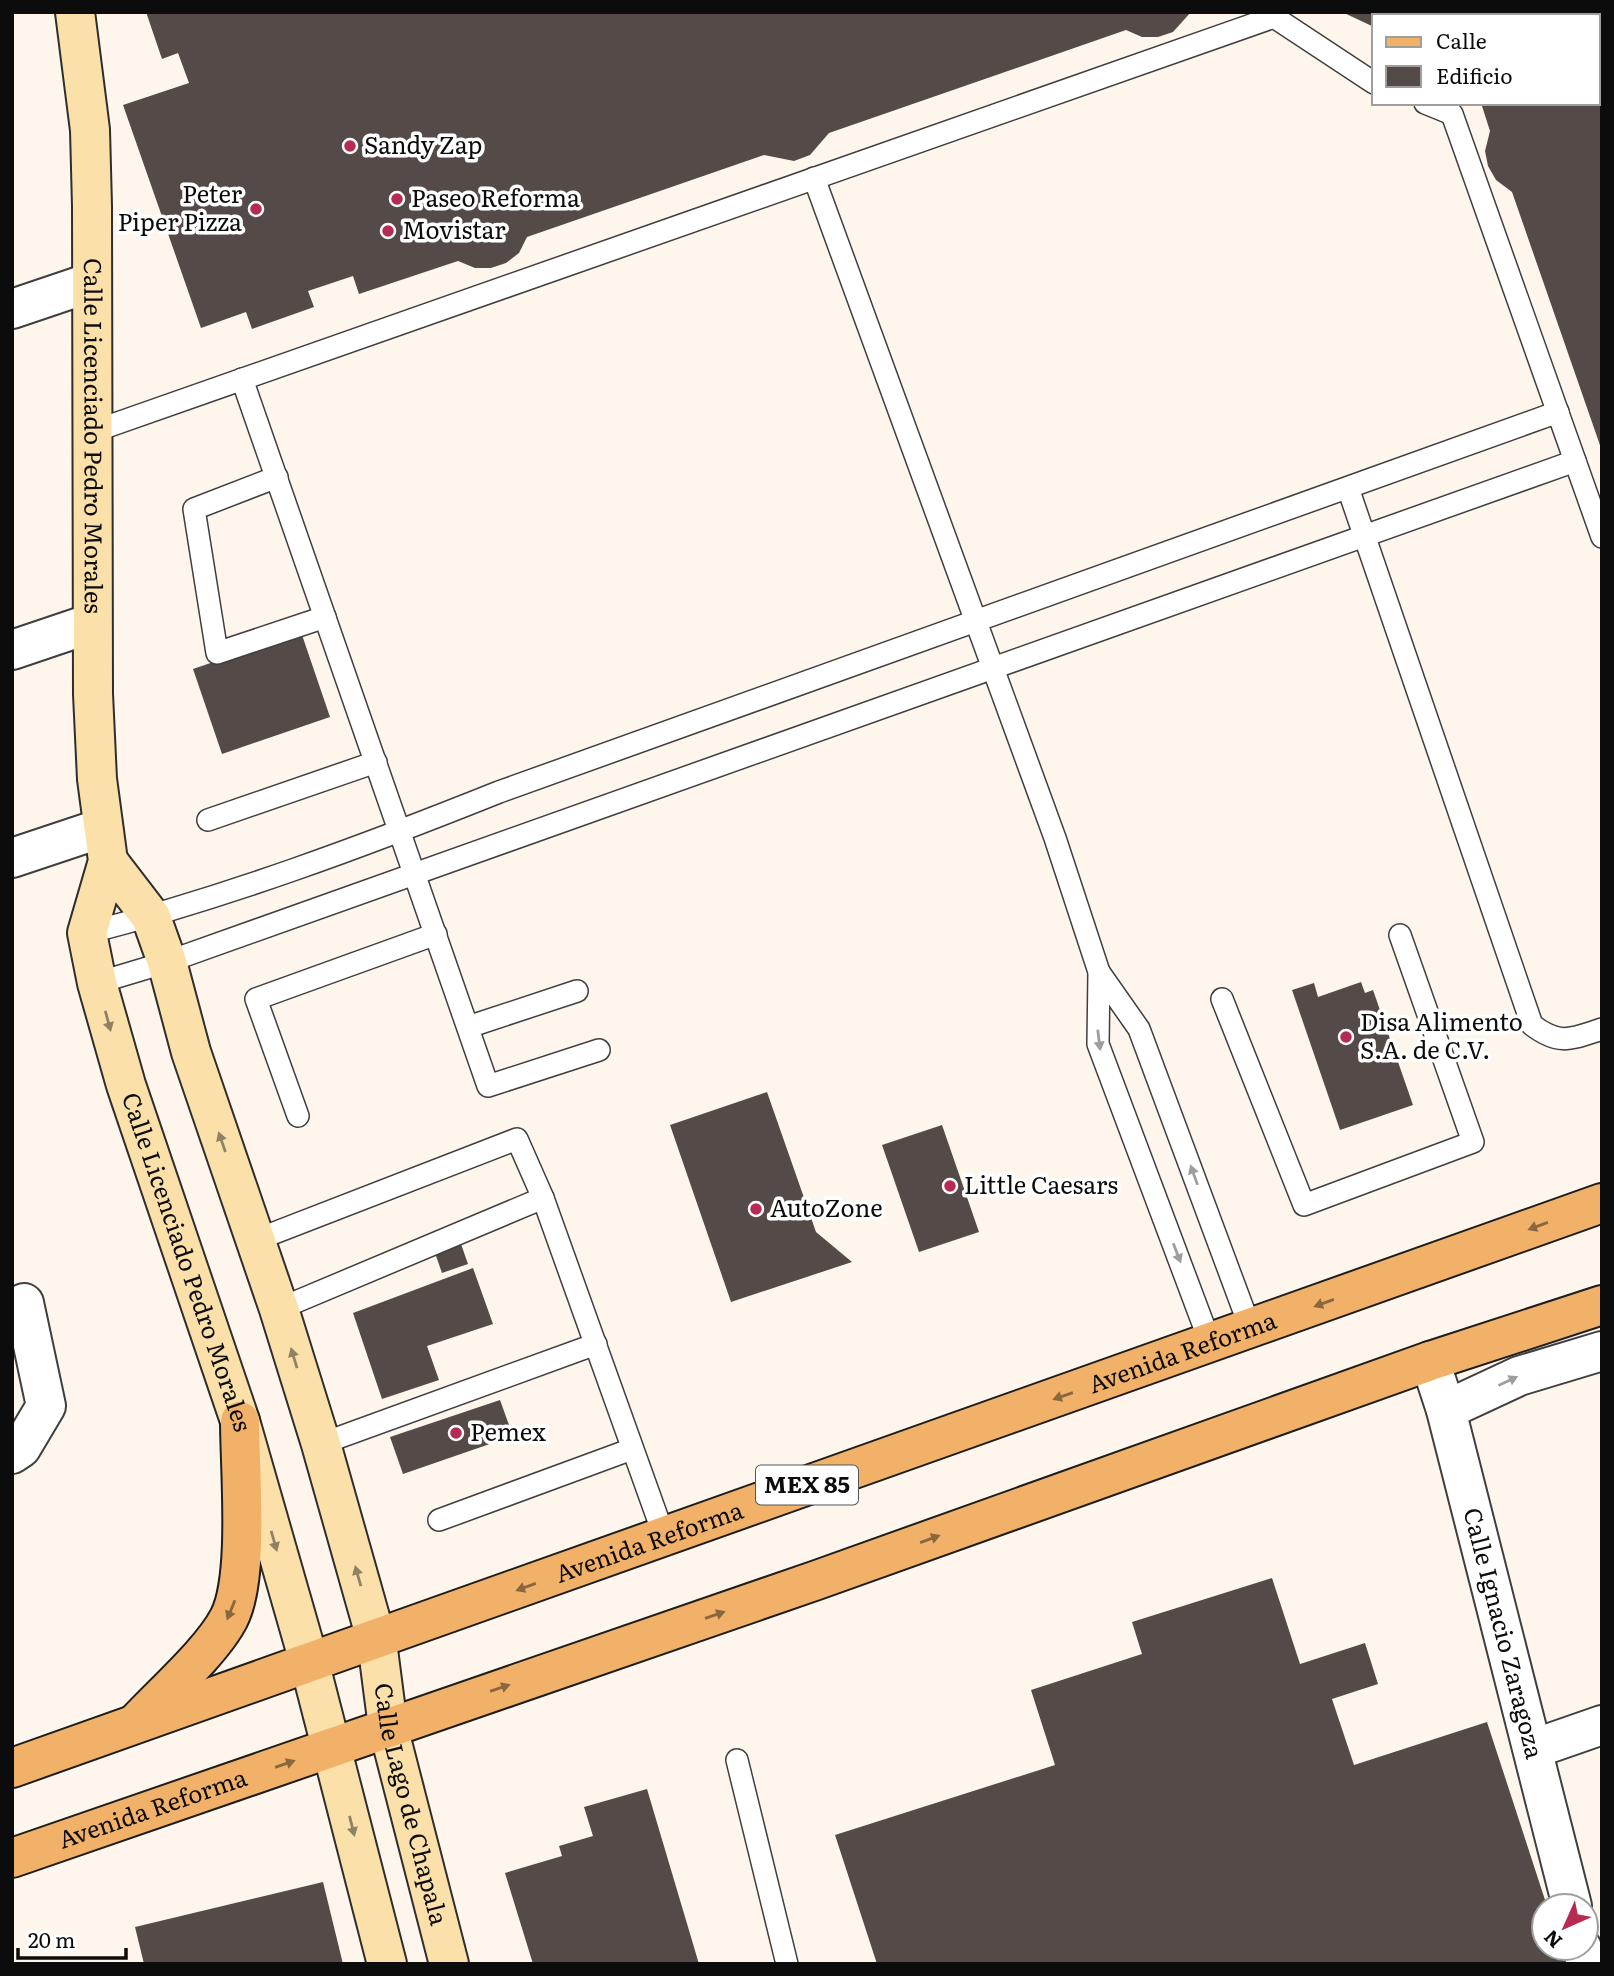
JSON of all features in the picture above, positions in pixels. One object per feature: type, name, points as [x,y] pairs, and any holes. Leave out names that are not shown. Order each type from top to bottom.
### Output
[{"type":"main road","name":"Avenida Reforma","points":[[12,1768],[377,1642],[664,1536],[1251,1331],[1602,1203]]},
{"type":"main road","name":"Avenida Reforma","points":[[12,1858],[817,1580],[1430,1362],[1602,1305]]},
{"type":"main road","points":[[134,1726],[217,1636],[229,1617],[240,1583],[240,1421]]},
{"type":"street","name":"Calle Licenciado Pedro Morales","points":[[75,12],[90,130],[93,706],[105,844],[87,933],[97,983],[126,1085],[240,1421],[310,1665]]},
{"type":"street","points":[[12,309],[92,282]]},
{"type":"street","points":[[12,650],[92,623]]},
{"type":"street","points":[[12,859],[105,844],[151,917],[167,962],[191,1052],[279,1309],[321,1444],[377,1642]]},
{"type":"street","points":[[12,1454],[21,1448],[46,1406],[24,1303]]},
{"type":"street","points":[[1446,1410],[1519,1376],[1602,1351]]},
{"type":"street","name":"Calle Ignacio Zaragoza","points":[[1430,1362],[1446,1410],[1569,1892]]},
{"type":"street","name":"Calle Lago de Chapala","points":[[377,1642],[388,1727],[449,1964]]},
{"type":"street","points":[[310,1665],[387,1964]]},
{"type":"street","points":[[1533,1749],[1602,1725]]},
{"type":"lane","points":[[92,432],[1274,18],[1372,82]]},
{"type":"lane","points":[[1429,105],[1452,114],[1602,537]]},
{"type":"lane","points":[[814,178],[978,620],[1099,972],[1139,1028],[1251,1331]]},
{"type":"lane","points":[[242,379],[488,1086],[599,1050]]},
{"type":"lane","points":[[87,933],[151,917],[401,831],[499,792],[1558,412]]},
{"type":"lane","points":[[97,983],[167,962],[1575,461]]},
{"type":"lane","points":[[277,477],[194,509],[217,653],[326,617]]},
{"type":"lane","points":[[1348,488],[1532,1024],[1550,1038],[1570,1040],[1602,1029]]},
{"type":"lane","points":[[208,820],[376,762]]},
{"type":"lane","points":[[298,1116],[257,999],[436,934]]},
{"type":"lane","points":[[1222,999],[1304,1205],[1473,1142],[1400,935]]},
{"type":"lane","points":[[1099,972],[1098,1044],[1211,1345]]},
{"type":"lane","points":[[468,1027],[577,991]]},
{"type":"lane","points":[[256,1240],[517,1139],[543,1198],[664,1536]]},
{"type":"lane","points":[[279,1309],[481,1221],[543,1198]]},
{"type":"lane","points":[[321,1444],[596,1344]]},
{"type":"lane","points":[[439,1520],[632,1448]]},
{"type":"lane","points":[[737,1760],[787,1964]]},
{"type":"building","name":"Paseo Reforma","points":[[146,12],[1191,12],[1173,32],[1158,37],[1142,37],[1126,30],[829,133],[810,155],[794,161],[764,155],[527,237],[519,253],[506,263],[491,268],[475,268],[458,261],[359,294],[353,276],[308,291],[314,307],[252,329],[246,312],[201,328],[123,105],[189,83],[178,53],[162,59]]},
{"type":"building","points":[[1342,12],[1602,12],[1602,451],[1512,192],[1496,180],[1488,166],[1485,151],[1490,131],[1482,105],[1600,105],[1600,14],[1372,14],[1372,26]]},
{"type":"building","points":[[301,632],[330,717],[222,754],[193,669]]},
{"type":"building","points":[[1361,982],[1365,993],[1373,990],[1413,1105],[1340,1130],[1292,990],[1314,983],[1318,997]]},
{"type":"building","points":[[767,1092],[816,1232],[852,1262],[731,1302],[670,1125]]},
{"type":"building","points":[[942,1125],[979,1232],[919,1252],[882,1145]]},
{"type":"building","points":[[461,1244],[468,1264],[442,1273],[435,1253]]},
{"type":"building","points":[[473,1268],[493,1324],[427,1346],[439,1380],[382,1399],[353,1313]]},
{"type":"building","points":[[500,1400],[513,1436],[403,1474],[390,1437]]},
{"type":"building","points":[[1272,1578],[1300,1664],[1365,1643],[1378,1684],[1332,1699],[1354,1765],[1487,1722],[1542,1892],[1530,1892],[1530,1962],[1565,1964],[877,1964],[835,1835],[1055,1765],[1031,1690],[1142,1654],[1132,1622]]},
{"type":"building","points":[[647,1789],[699,1964],[533,1964],[505,1873],[562,1856],[559,1846],[593,1836],[584,1807]]},
{"type":"building","points":[[323,1882],[343,1964],[144,1964],[135,1927]]},
{"type":"place","name":"Sandy Zap","points":[[350,146]]},
{"type":"place","name":"Paseo Reforma","points":[[397,199]]},
{"type":"place","name":"Peter Piper Pizza","points":[[256,209]]},
{"type":"place","name":"Movistar","points":[[388,231]]},
{"type":"place","name":"Disa Alimento S.A. de C.V.","points":[[1346,1037]]},
{"type":"place","name":"Little Caesars","points":[[950,1186]]},
{"type":"place","name":"AutoZone","points":[[756,1209]]},
{"type":"place","name":"Pemex","points":[[456,1433]]}]
